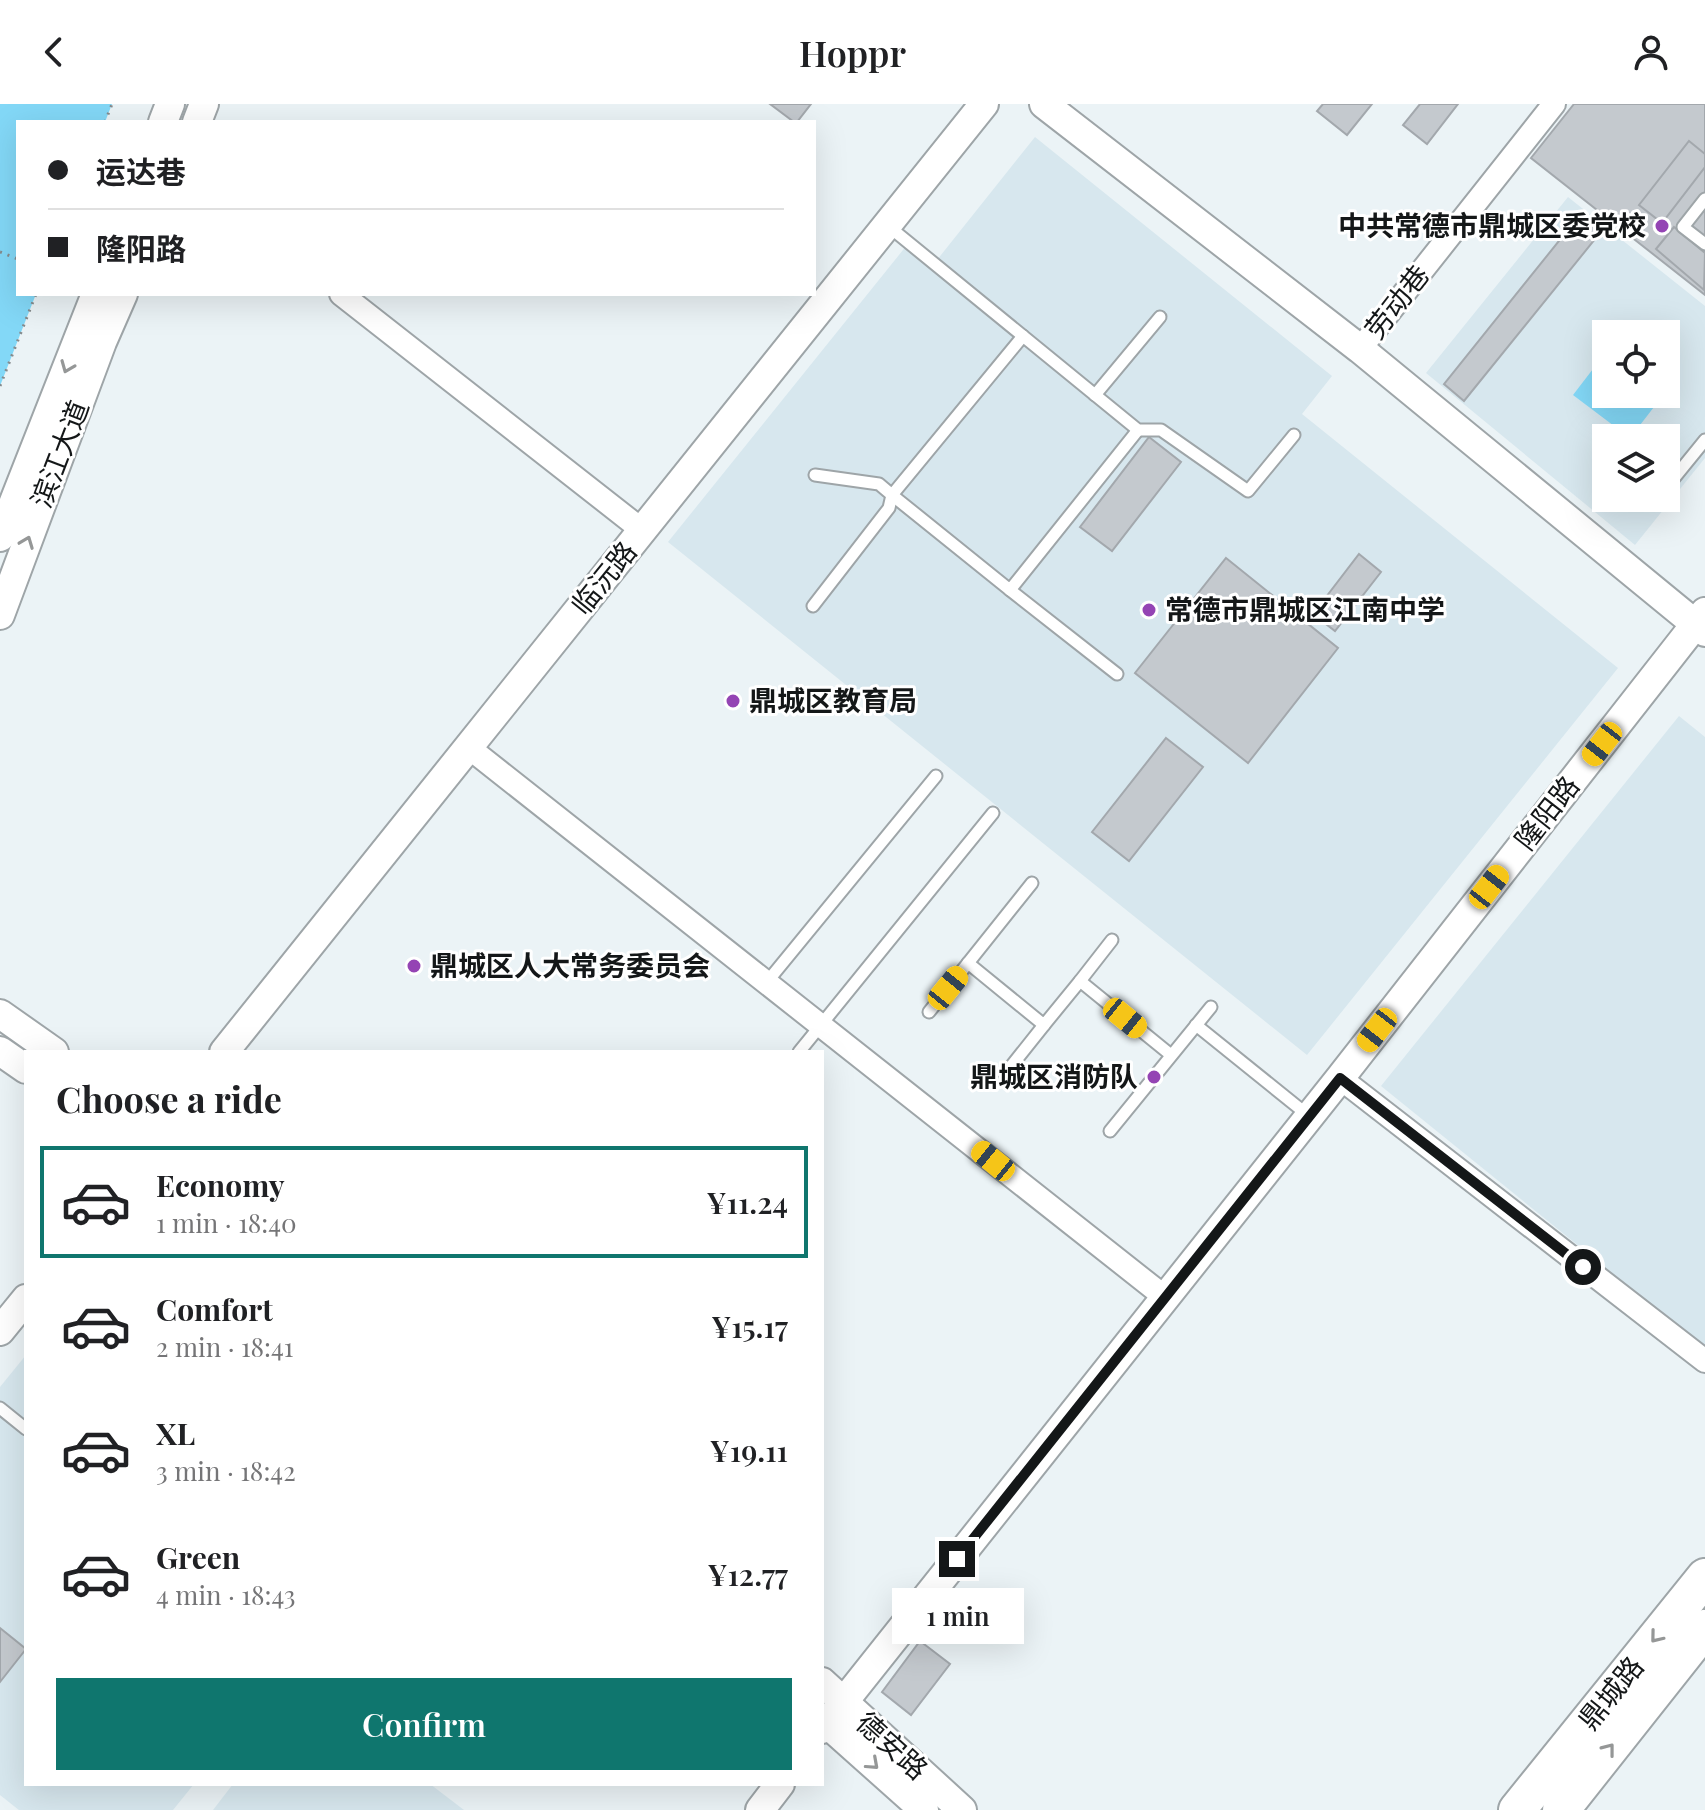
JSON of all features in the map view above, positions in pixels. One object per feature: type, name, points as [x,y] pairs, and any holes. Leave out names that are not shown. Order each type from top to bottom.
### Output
[{"type":"main road","name":"鼎城路","points":[[1517,1810],[1705,1577]]},
{"type":"main road","name":"鼎城路","points":[[1561,1810],[1705,1628]]},
{"type":"street","name":"临沅路","points":[[226,1050],[984,104]]},
{"type":"street","points":[[1044,104],[1360,349],[1702,623]]},
{"type":"street","name":"劳动巷","points":[[1360,349],[1554,104]]},
{"type":"street","name":"滨江大道","points":[[0,537],[95,296]]},
{"type":"street","name":"滨江大道","points":[[0,615],[122,296]]},
{"type":"street","points":[[344,296],[642,530]]},
{"type":"street","name":"隆阳路","points":[[829,1718],[1702,623]]},
{"type":"street","points":[[468,747],[1166,1298]]},
{"type":"street","points":[[0,1014],[51,1050]]},
{"type":"street","points":[[0,1051],[24,1068]]},
{"type":"street","points":[[1340,1078],[1705,1361]]},
{"type":"street","points":[[0,1331],[24,1301]]},
{"type":"street","name":"德安路","points":[[824,1692],[829,1718],[924,1810]]},
{"type":"street","name":"德安路","points":[[829,1718],[962,1810]]},
{"type":"street","points":[[760,1810],[778,1786]]},
{"type":"lane","points":[[1705,199],[1683,227],[1705,244]]},
{"type":"lane","points":[[887,225],[1138,430],[1161,430],[1248,491],[1294,435]]},
{"type":"lane","points":[[1095,395],[1160,317]]},
{"type":"lane","points":[[813,606],[889,508],[892,495],[1023,336]]},
{"type":"lane","points":[[1010,590],[1138,430]]},
{"type":"lane","points":[[1680,471],[1705,440]]},
{"type":"lane","points":[[815,475],[879,484],[1117,674]]},
{"type":"lane","points":[[767,982],[936,776]]},
{"type":"lane","points":[[800,1050],[993,813]]},
{"type":"lane","points":[[929,1012],[1032,883]]},
{"type":"lane","points":[[1005,1074],[1112,940]]},
{"type":"lane","points":[[968,963],[1044,1025]]},
{"type":"lane","points":[[1080,981],[1171,1055]]},
{"type":"lane","points":[[1110,1131],[1211,1007]]},
{"type":"lane","points":[[1196,1025],[1309,1116]]},
{"type":"lane","points":[[0,1408],[24,1427]]},
{"type":"path","points":[[0,386],[35,296]]},
{"type":"shaded area","points":[[0,104],[112,104],[106,120],[16,120],[16,296],[35,296],[0,386]]},
{"type":"shaded area","name":"常德市鼎城区江南中学","points":[[1035,137],[1332,376],[1302,414],[1618,668],[1307,1055],[668,542],[907,245],[933,265]]},
{"type":"shaded area","points":[[1568,197],[1705,306],[1705,458],[1680,489],[1680,424],[1592,424],[1592,510],[1426,373]]},
{"type":"shaded area","points":[[1592,370],[1592,408],[1653,408],[1641,424],[1611,424],[1573,395]]},
{"type":"shaded area","points":[[1595,512],[1662,512],[1635,545]]},
{"type":"shaded area","points":[[1679,716],[1705,737],[1705,1348],[1381,1086]]},
{"type":"shaded area","points":[[24,1357],[24,1786],[192,1786],[173,1810],[19,1810],[0,1795],[0,1387]]},
{"type":"shaded area","points":[[231,1786],[433,1786],[464,1810],[213,1810]]},
{"type":"building","points":[[770,104],[811,104],[799,120],[791,120]]},
{"type":"building","points":[[1323,104],[1372,104],[1347,135],[1317,111]]},
{"type":"building","points":[[1420,104],[1458,104],[1427,144],[1403,125]]},
{"type":"building","name":"中共常德市鼎城区委党校","points":[[1574,104],[1705,104],[1705,295],[1531,158]]},
{"type":"building","points":[[1689,141],[1705,154],[1705,167],[1662,223],[1639,205]]},
{"type":"building","points":[[1583,211],[1604,228],[1464,401],[1444,384]]},
{"type":"building","points":[[1674,227],[1705,253],[1704,290],[1656,249]]},
{"type":"building","points":[[1149,437],[1181,462],[1112,551],[1080,527]]},
{"type":"building","points":[[1359,554],[1381,572],[1335,631],[1313,614]]},
{"type":"building","points":[[1226,558],[1338,648],[1248,763],[1135,673]]},
{"type":"building","points":[[1166,738],[1203,767],[1129,861],[1092,832]]},
{"type":"building","points":[[0,1628],[24,1647],[24,1652],[0,1682]]},
{"type":"building","points":[[920,1641],[950,1664],[911,1715],[882,1692]]},
{"type":"place","name":"中共常德市鼎城区委党校","points":[[1662,226]]},
{"type":"place","name":"常德市鼎城区江南中学","points":[[1149,610]]},
{"type":"place","name":"鼎城区教育局","points":[[733,701]]},
{"type":"place","name":"鼎城区人大常务委员会","points":[[414,966]]},
{"type":"place","name":"鼎城区消防队","points":[[1154,1077]]},
{"type":"route","points":[[957,1559],[1340,1078],[1583,1267]]}]
